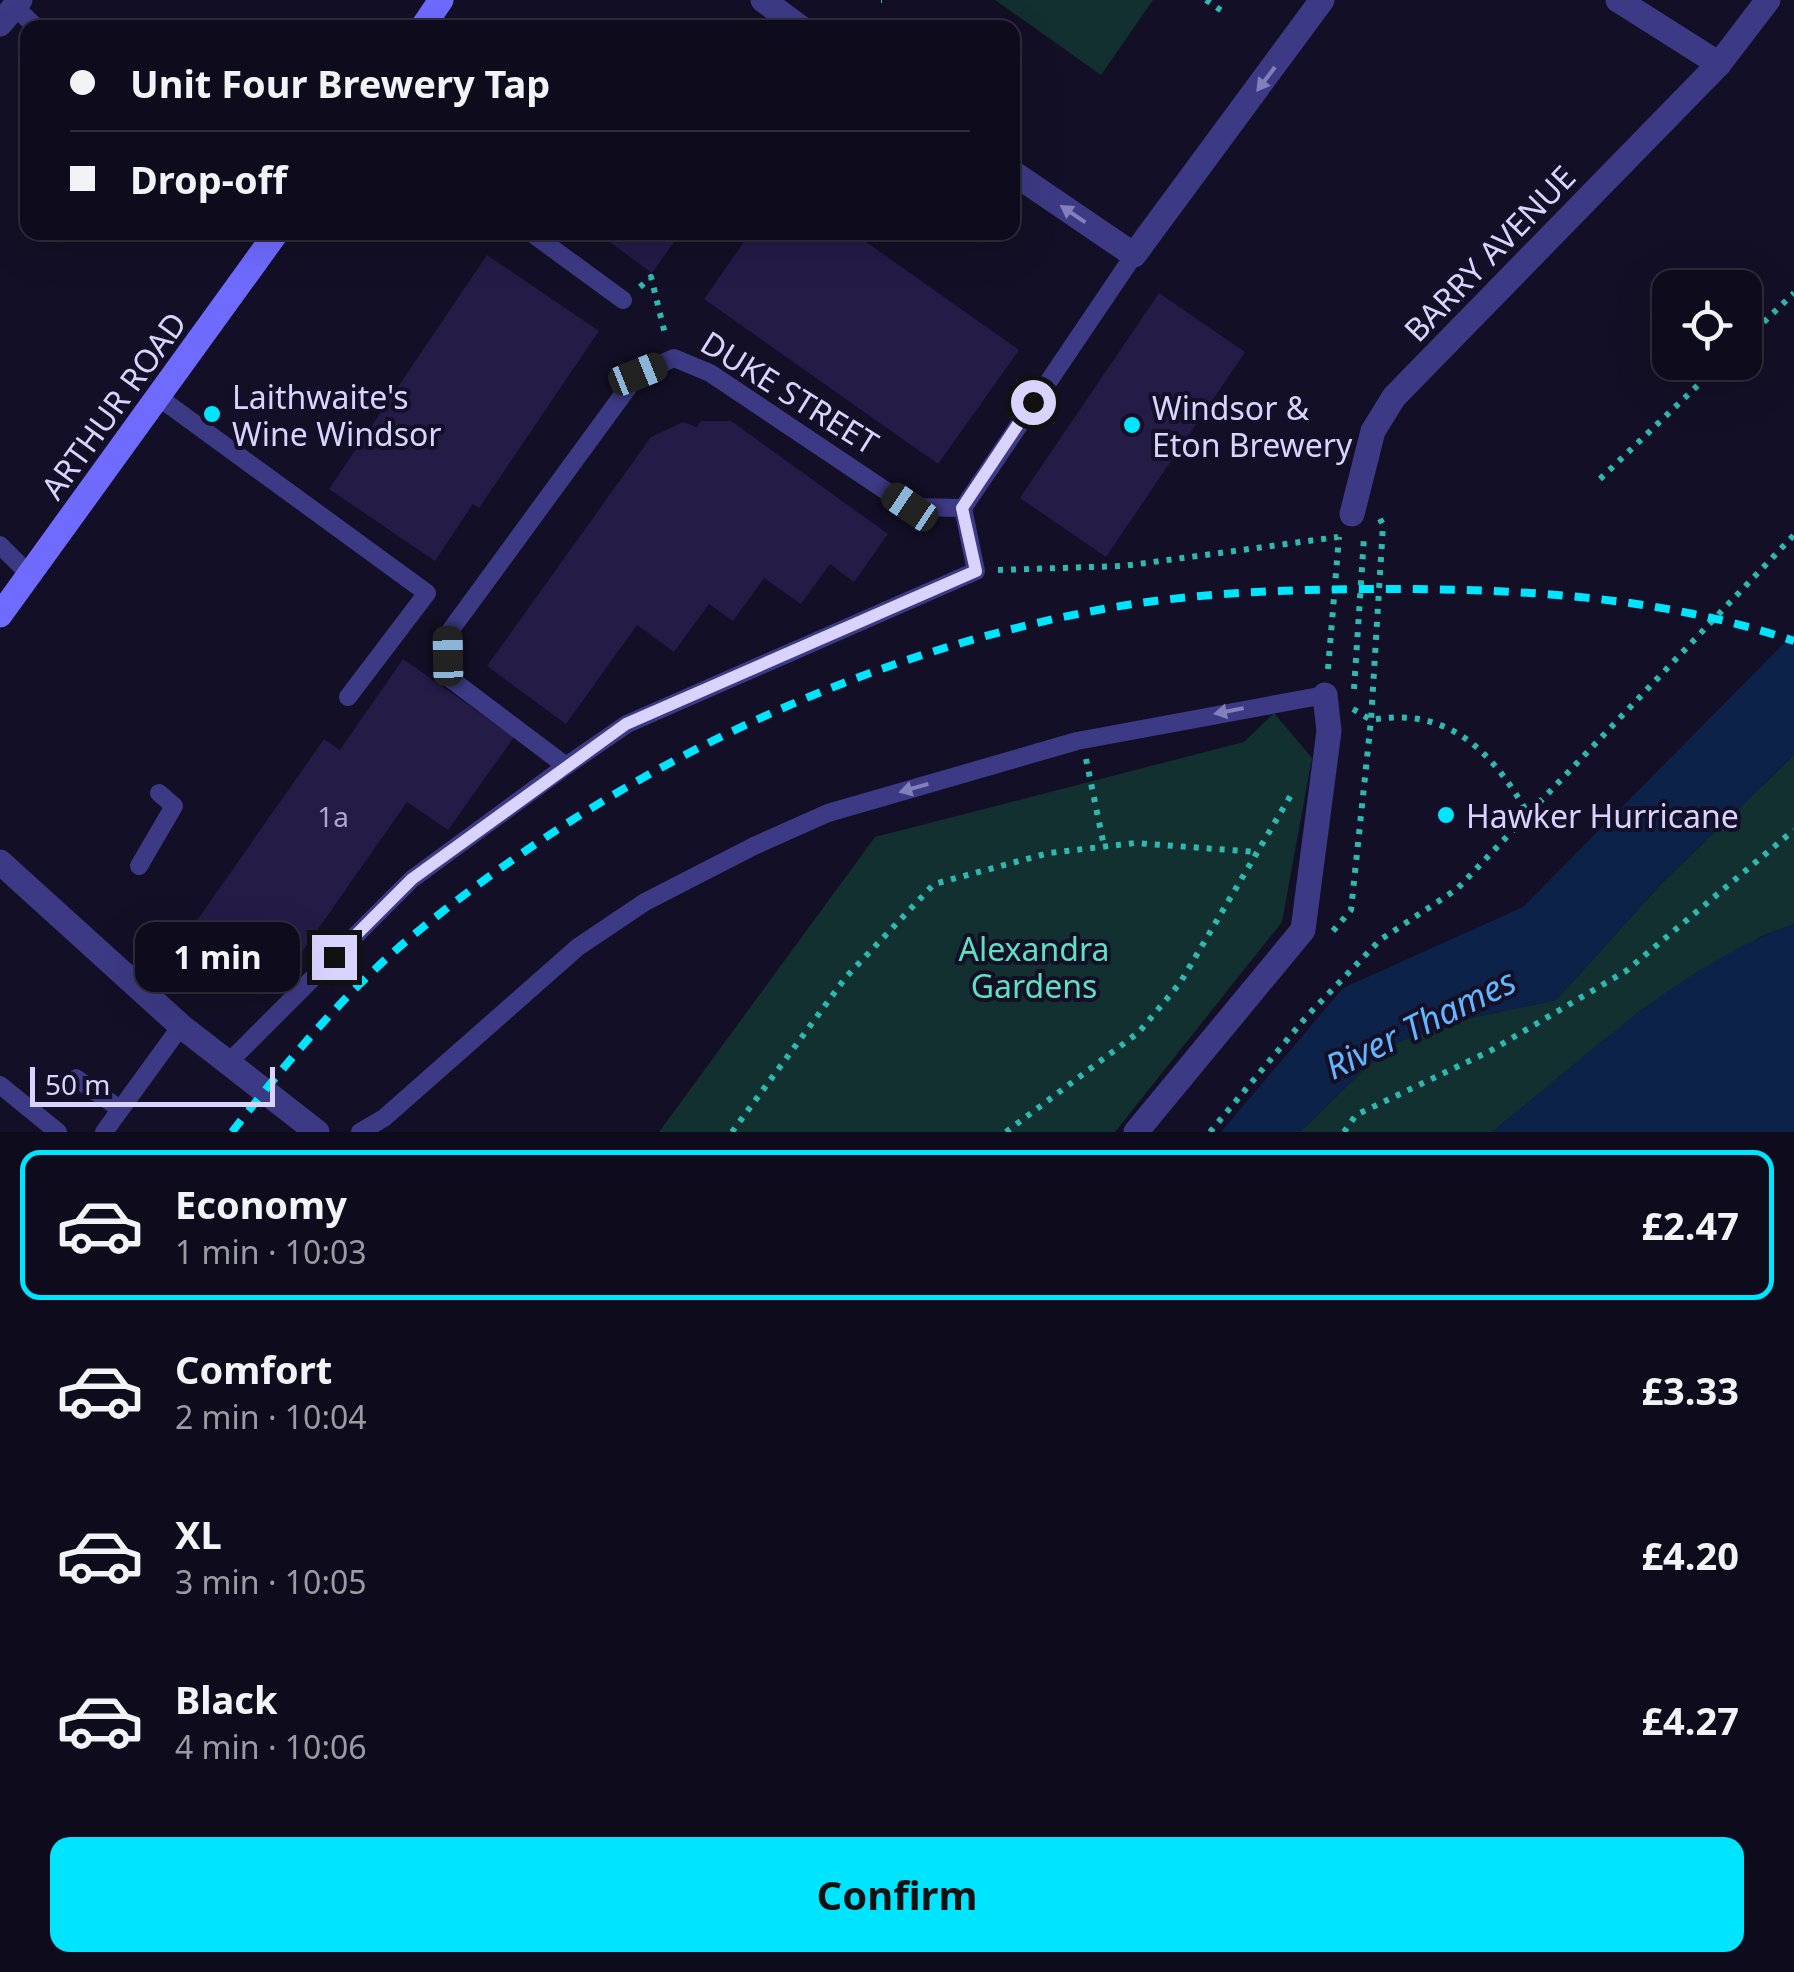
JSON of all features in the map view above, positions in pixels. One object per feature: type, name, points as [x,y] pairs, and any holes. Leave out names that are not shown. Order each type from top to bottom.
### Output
[{"type":"street","points":[[763,0],[791,20]]},
{"type":"street","points":[[1020,177],[1134,255],[1322,0]]},
{"type":"street","points":[[1618,0],[1719,64]]},
{"type":"street","name":"BARRY AVENUE","points":[[1346,526],[1372,431],[1394,397],[1719,64],[1768,0]]},
{"type":"street","name":"ARTHUR ROAD","points":[[0,616],[161,399],[271,240]]},
{"type":"street","points":[[1136,1132],[1302,930],[1329,731],[1325,695]]},
{"type":"street","points":[[0,862],[180,1026],[317,1132]]},
{"type":"lane","points":[[541,240],[623,300]]},
{"type":"lane","points":[[230,1062],[412,879],[626,724],[976,571],[962,508],[1134,255]]},
{"type":"lane","name":"DUKE STREET","points":[[566,766],[448,677],[447,636],[638,374],[671,360],[710,373],[910,507],[962,508]]},
{"type":"lane","points":[[161,399],[427,593],[348,697]]},
{"type":"lane","points":[[0,545],[30,574]]},
{"type":"lane","points":[[360,1132],[384,1118],[578,947],[646,902],[828,812],[1081,740],[1325,695]]},
{"type":"lane","points":[[139,866],[174,806],[159,793]]},
{"type":"lane","points":[[104,1132],[180,1026]]},
{"type":"lane","points":[[76,1078],[120,1109]]},
{"type":"lane","points":[[0,1085],[58,1132]]},
{"type":"path","points":[[1206,0],[1222,11]]},
{"type":"path","points":[[623,300],[651,277],[671,360]]},
{"type":"path","points":[[1762,324],[1794,293]]},
{"type":"path","points":[[1600,479],[1703,380]]},
{"type":"path","points":[[1361,480],[1383,525],[1371,720]]},
{"type":"path","points":[[1325,695],[1346,526]]},
{"type":"path","points":[[976,571],[1124,566],[1346,526],[1366,539],[1353,709],[1371,720],[1400,715],[1458,730],[1506,775],[1528,814]]},
{"type":"path","points":[[1210,1132],[1307,1016],[1380,940],[1457,889],[1794,535]]},
{"type":"path","points":[[1081,740],[1104,846]]},
{"type":"path","points":[[1006,1132],[1139,1032],[1180,984],[1293,792]]},
{"type":"path","points":[[1344,1132],[1356,1115],[1490,1051],[1626,971],[1794,830]]},
{"type":"path","points":[[732,1132],[846,977],[934,884],[990,865],[1136,842],[1257,852]]},
{"type":"green space","points":[[995,0],[1153,0],[1101,75]]},
{"type":"green space","name":"Alexandra Gardens","points":[[1274,713],[1312,758],[1282,922],[1115,1132],[659,1132],[875,837],[1244,742]]},
{"type":"green space","points":[[1794,755],[1794,924],[1762,936],[1640,1011],[1492,1132],[1300,1132],[1388,1046],[1447,1023],[1556,1000],[1660,885]]},
{"type":"water","name":"River Thames","points":[[1794,633],[1794,755],[1660,885],[1556,1000],[1447,1023],[1388,1046],[1300,1132],[1221,1132],[1343,988],[1523,907]]},
{"type":"water","points":[[1794,924],[1794,1132],[1492,1132],[1672,988],[1711,963]]},
{"type":"building","points":[[607,240],[675,240],[652,273]]},
{"type":"building","points":[[745,240],[863,240],[1019,350],[938,464],[704,299]]},
{"type":"building","points":[[487,255],[599,331],[479,508],[473,504],[435,561],[329,489]]},
{"type":"building","name":"Windsor & Eton Brewery","points":[[1159,293],[1245,352],[1106,557],[1020,498]]},
{"type":"building","points":[[701,421],[731,421],[888,534],[854,582],[830,564],[801,604],[764,578],[733,621],[709,604],[674,652],[637,625],[566,724],[487,666],[651,437],[683,422],[697,427]]},
{"type":"building","points":[[403,659],[514,737],[448,830],[407,802],[276,989],[191,929],[324,739],[340,750]]},
{"type":"railway","points":[[232,1132],[298,1051],[370,974],[497,871],[658,769],[830,688],[920,656],[1011,629],[1138,603],[1317,590],[1491,591],[1594,599],[1695,614],[1794,641]]},
{"type":"place","name":"Laithwaite's Wine Windsor","points":[[212,414]]},
{"type":"place","name":"Windsor & Eton Brewery","points":[[1132,425]]},
{"type":"place","name":"Hawker Hurricane","points":[[1446,815]]},
{"type":"route","points":[[334,957],[412,879],[626,724],[976,571],[962,508],[1033,402]]}]
